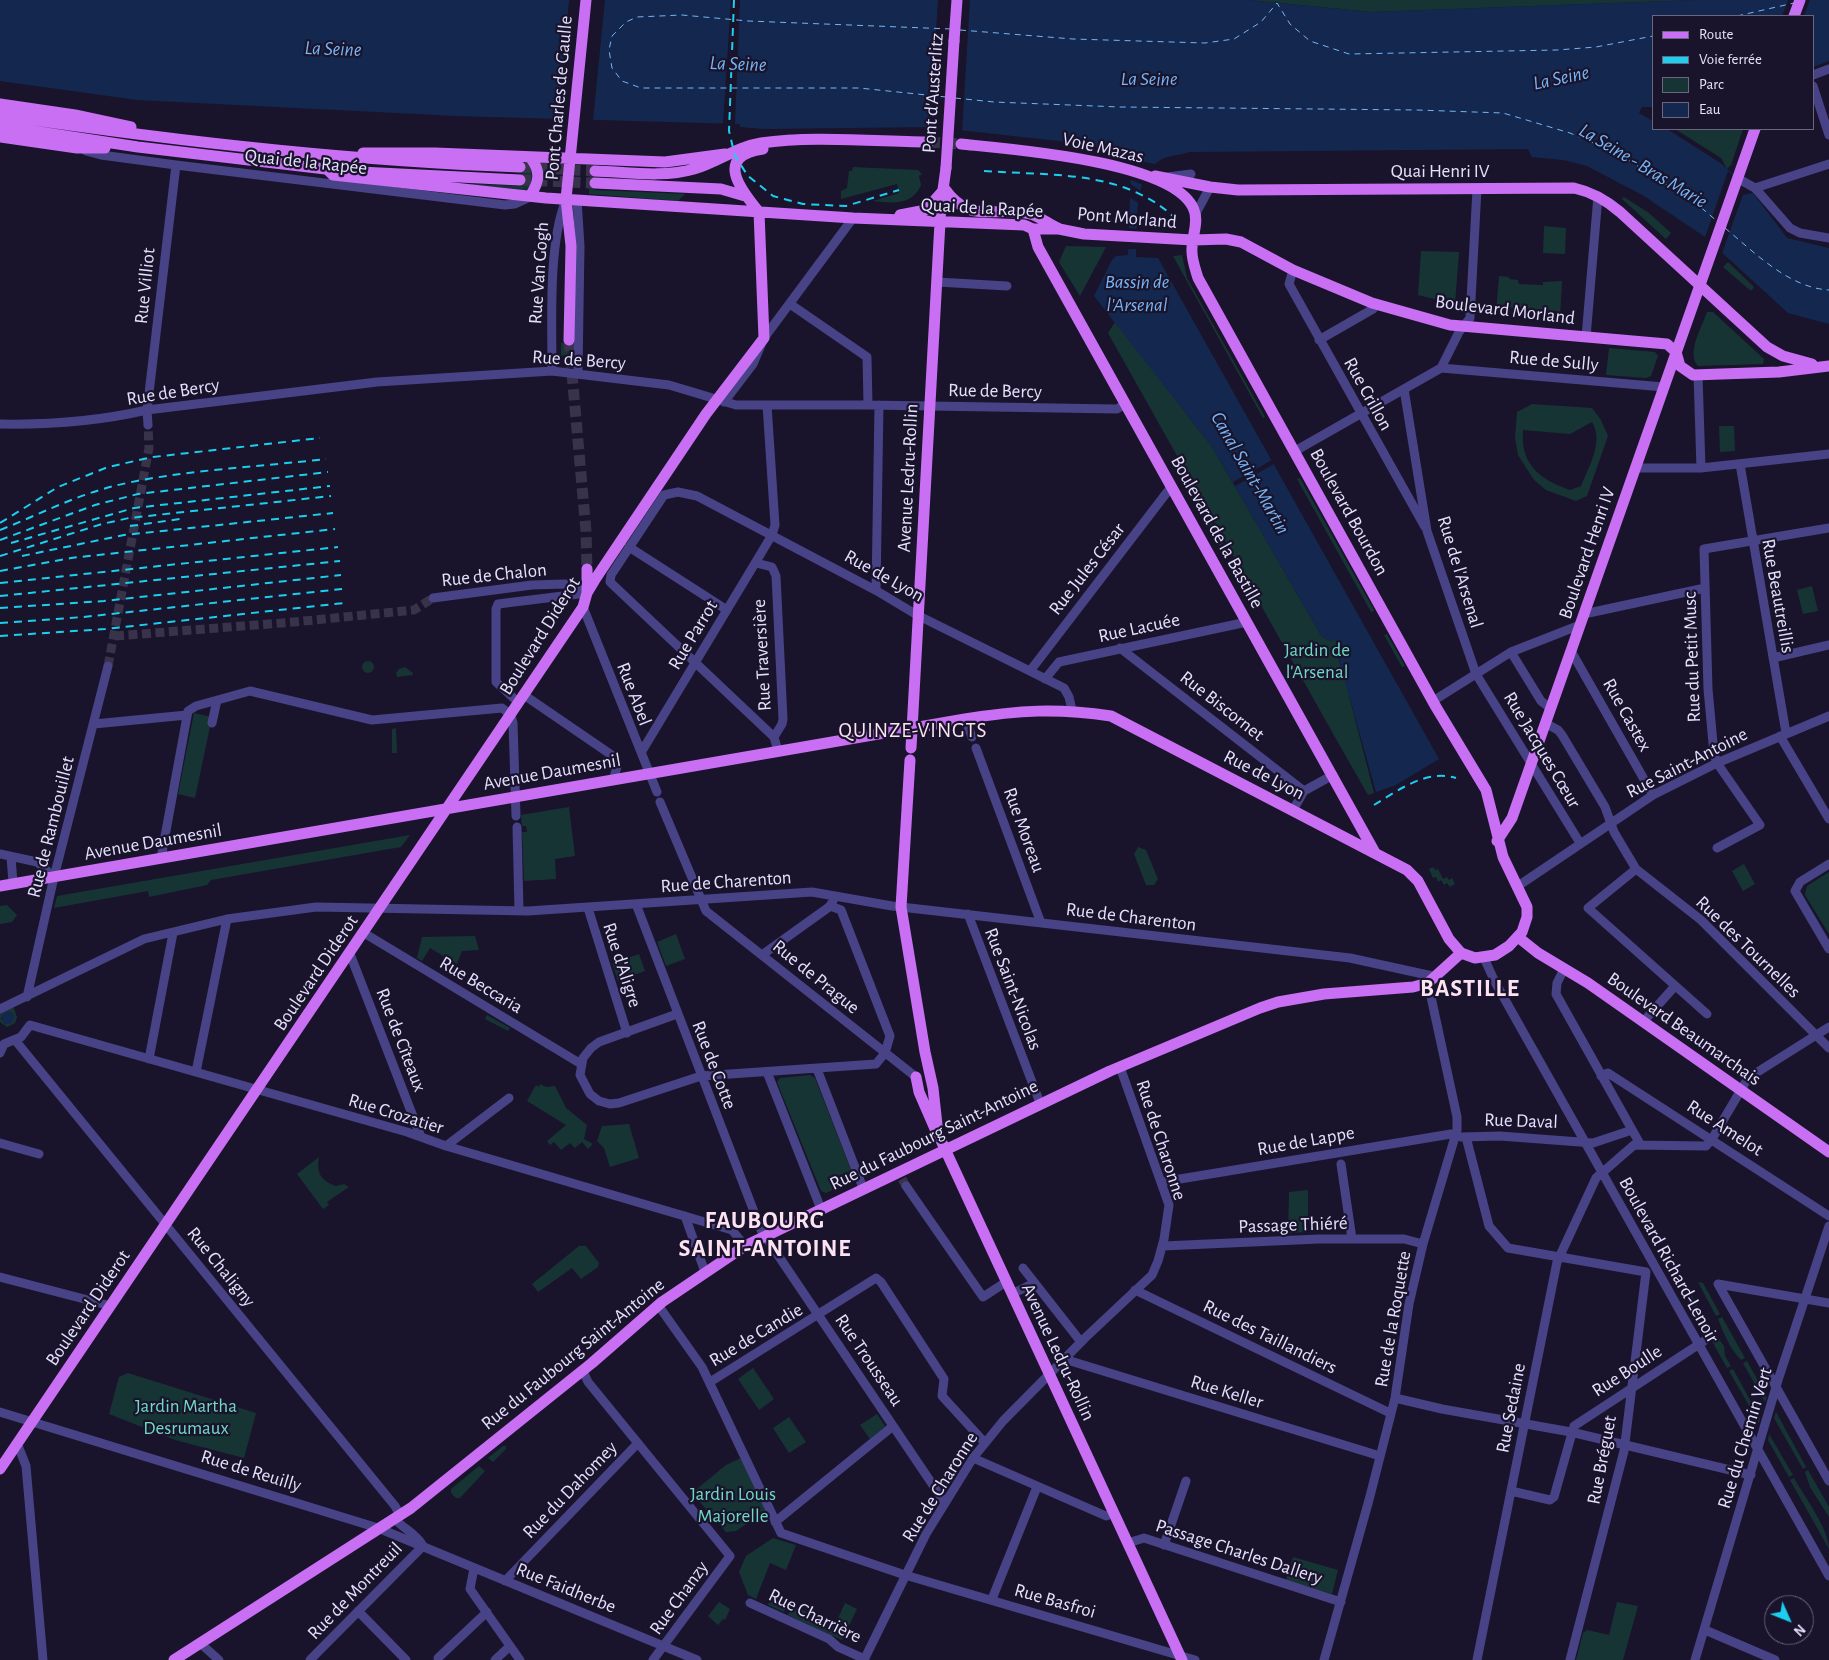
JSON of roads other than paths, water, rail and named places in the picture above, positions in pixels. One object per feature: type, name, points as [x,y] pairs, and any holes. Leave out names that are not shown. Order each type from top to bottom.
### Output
[{"type":"main road","name":"Pont Charles de Gaulle","points":[[572,200],[570,154],[586,0]]},
{"type":"main road","name":"Pont d'Austerlitz","points":[[941,217],[957,0]]},
{"type":"main road","points":[[1794,15],[1800,0]]},
{"type":"main road","points":[[0,104],[75,115],[144,129],[166,138]]},
{"type":"main road","name":"Quai de la Rapée","points":[[0,115],[166,138],[334,157],[434,164],[520,167]]},
{"type":"main road","name":"Quai de la Rapée","points":[[0,126],[138,147],[327,169],[433,177],[520,180]]},
{"type":"main road","points":[[1737,178],[1755,130]]},
{"type":"main road","points":[[0,137],[77,148],[138,147]]},
{"type":"main road","name":"Quai de la Rapée","points":[[745,196],[721,190],[595,177],[680,172],[704,166],[740,147],[762,143],[837,140]]},
{"type":"main road","points":[[764,338],[759,212],[745,196],[734,174],[736,163],[744,156],[758,150],[817,145],[837,140],[929,142]]},
{"type":"main road","name":"Voie Mazas","points":[[961,144],[1078,158],[1146,174],[1163,181],[1186,198],[1195,215]]},
{"type":"main road","name":"Quai de la Rapée","points":[[334,157],[373,152],[530,157],[570,154],[665,162],[725,154]]},
{"type":"main road","points":[[530,157],[538,167],[539,174],[530,196]]},
{"type":"main road","name":"Quai de la Rapée","points":[[327,169],[333,176],[572,200],[853,218],[941,217],[1024,225],[1033,229],[1059,229]]},
{"type":"main road","name":"Boulevard Henri IV","points":[[1497,841],[1511,821],[1737,178]]},
{"type":"main road","name":"Quai Henri IV","points":[[1163,181],[1238,190],[1574,188],[1598,196],[1620,212],[1773,351],[1796,361],[1829,366]]},
{"type":"main road","name":"Quai de la Rapée","points":[[853,218],[920,212],[930,208],[944,188],[956,204],[966,210],[1028,213],[1059,229]]},
{"type":"main road","name":"Rue Van Gogh","points":[[569,340],[572,200]]},
{"type":"main road","points":[[1193,240],[1195,215]]},
{"type":"main road","name":"Avenue Ledru-Rollin","points":[[911,748],[941,217]]},
{"type":"main road","name":"Boulevard de la Bastille","points":[[1033,229],[1038,247],[1374,851]]},
{"type":"main road","name":"Pont Morland","points":[[1059,229],[1115,236],[1193,240]]},
{"type":"main road","name":"Boulevard Morland","points":[[1193,240],[1226,239],[1242,242],[1293,270],[1376,305],[1464,326],[1667,344],[1676,352]]},
{"type":"main road","name":"Boulevard Bourdon","points":[[1193,240],[1192,255],[1198,278],[1488,797],[1497,841],[1506,865],[1518,886],[1527,912],[1526,922],[1518,937]]},
{"type":"main road","name":"Boulevard Diderot","points":[[0,1469],[522,699],[582,607],[586,593],[659,494],[720,401],[726,387],[764,338]]},
{"type":"main road","points":[[1769,372],[1773,351]]},
{"type":"main road","points":[[1676,352],[1680,366],[1693,375],[1769,372],[1829,366]]},
{"type":"main road","points":[[586,593],[587,569]]},
{"type":"main road","name":"Avenue Daumesnil","points":[[0,886],[1018,710],[1072,710],[1111,716]]},
{"type":"main road","name":"Rue de Lyon","points":[[1111,716],[1374,851],[1413,874],[1449,939],[1461,953]]},
{"type":"main road","name":"Avenue Ledru-Rollin","points":[[910,760],[901,907],[925,1052],[933,1085],[938,1134],[1180,1657]]},
{"type":"main road","points":[[1433,980],[1461,953],[1484,958],[1504,950],[1518,937]]},
{"type":"main road","name":"Boulevard Beaumarchais","points":[[1518,937],[1538,953],[1588,983],[1829,1152]]},
{"type":"main road","name":"Rue du Faubourg Saint-Antoine","points":[[174,1660],[397,1516],[582,1371],[658,1305],[745,1246],[864,1188],[902,1179],[944,1150],[1040,1103],[1120,1067],[1278,1002],[1338,992],[1413,987],[1433,980]]},
{"type":"main road","name":"Avenue Ledru-Rollin","points":[[916,1077],[922,1066],[925,1052]]},
{"type":"main road","points":[[919,1092],[926,1092],[933,1085],[921,1076],[916,1077],[919,1092],[933,1127],[938,1134]]},
{"type":"street","points":[[1814,75],[1829,69]]},
{"type":"street","points":[[1814,89],[1829,134]]},
{"type":"street","name":"Quai de la Rapée","points":[[77,148],[101,155],[176,165],[505,205],[515,204],[530,196]]},
{"type":"street","points":[[1755,188],[1829,164]]},
{"type":"street","name":"Rue Villiot","points":[[147,410],[176,165]]},
{"type":"street","points":[[1163,181],[1191,174]]},
{"type":"street","points":[[1737,178],[1755,188],[1790,228],[1800,233],[1829,238]]},
{"type":"street","points":[[1195,215],[1210,187]]},
{"type":"street","points":[[1295,451],[1441,368],[1470,318],[1478,189]]},
{"type":"street","points":[[1586,337],[1598,196]]},
{"type":"street","name":"Rue Van Gogh","points":[[552,371],[554,250],[561,212],[572,200]]},
{"type":"street","name":"Rue Van Gogh","points":[[572,200],[580,246],[578,372]]},
{"type":"street","name":"Boulevard Diderot","points":[[720,401],[753,364],[764,338],[853,218]]},
{"type":"street","name":"Rue Crillon","points":[[1293,270],[1289,284],[1427,531]]},
{"type":"street","points":[[937,282],[1007,286]]},
{"type":"street","points":[[790,304],[867,357],[868,405]]},
{"type":"street","points":[[1319,340],[1376,305]]},
{"type":"street","name":"Rue de Sully","points":[[1441,368],[1664,387]]},
{"type":"street","name":"Rue de Bercy","points":[[0,424],[36,424],[118,417],[147,410],[360,383],[552,371],[578,372],[669,385],[736,405],[879,405],[1117,409],[1125,404]]},
{"type":"street","points":[[1698,375],[1701,468]]},
{"type":"street","name":"Rue de l'Arsenal","points":[[1404,389],[1427,531],[1476,674]]},
{"type":"street","points":[[767,405],[774,525],[772,535]]},
{"type":"street","points":[[876,590],[879,405]]},
{"type":"street","points":[[147,410],[148,425]]},
{"type":"street","points":[[1635,468],[1647,470],[1701,468],[1829,454]]},
{"type":"street","name":"Rue Beautreillis","points":[[1740,464],[1773,658],[1783,734]]},
{"type":"street","name":"Rue Jules César","points":[[1030,671],[1171,487]]},
{"type":"street","name":"Rue de Lyon","points":[[659,494],[678,492],[697,496],[772,535],[876,590],[918,615],[1064,688],[1069,696],[1072,710]]},
{"type":"street","name":"Boulevard Diderot","points":[[659,494],[629,547],[611,574],[610,582],[696,663]]},
{"type":"street","points":[[1752,542],[1829,528]]},
{"type":"street","name":"Rue Parrot","points":[[642,751],[772,535]]},
{"type":"street","name":"Rue du Petit Musc","points":[[1717,763],[1712,741],[1708,689],[1704,549],[1752,542]]},
{"type":"street","points":[[629,547],[727,610]]},
{"type":"street","name":"Rue Traversière","points":[[756,563],[766,564],[774,569],[783,718],[782,724],[774,736]]},
{"type":"street","name":"Rue de Chalon","points":[[433,598],[532,585],[565,584],[586,593]]},
{"type":"street","points":[[1584,614],[1705,588]]},
{"type":"street","points":[[586,593],[500,603],[497,605],[496,682],[616,758],[617,768],[613,780]]},
{"type":"street","name":"Rue Abel","points":[[582,607],[635,740],[651,773],[657,792]]},
{"type":"street","name":"Rue Lacuée","points":[[1045,678],[1059,662],[1247,622]]},
{"type":"street","points":[[1434,701],[1511,652],[1580,625]]},
{"type":"street","points":[[1773,658],[1829,645]]},
{"type":"street","name":"Rue Biscornet","points":[[1120,648],[1304,791]]},
{"type":"street","name":"Rue Castex","points":[[1571,651],[1653,795]]},
{"type":"street","points":[[1511,652],[1541,701],[1550,708]]},
{"type":"street","points":[[696,663],[774,736],[778,751]]},
{"type":"street","name":"Rue de Rambouillet","points":[[27,997],[54,877],[108,666]]},
{"type":"street","name":"Rue Jacques Cœur","points":[[1476,674],[1580,843]]},
{"type":"street","points":[[161,858],[186,718],[192,708],[250,691],[364,719],[498,708],[511,715],[516,816]]},
{"type":"street","points":[[212,723],[217,700]]},
{"type":"street","name":"Rue Saint-Antoine","points":[[1518,886],[1653,795],[1717,763],[1829,716]]},
{"type":"street","points":[[94,724],[167,717],[186,718]]},
{"type":"street","points":[[965,719],[972,737]]},
{"type":"street","name":"Rue des Tournelles","points":[[1545,723],[1558,730],[1562,735],[1605,807],[1612,822],[1614,832],[1636,870],[1701,920],[1829,1048]]},
{"type":"street","points":[[1783,734],[1829,819]]},
{"type":"street","name":"Rue Moreau","points":[[976,748],[1041,923]]},
{"type":"street","points":[[1717,763],[1760,825],[1717,848]]},
{"type":"street","points":[[1293,810],[1304,791],[1333,775]]},
{"type":"street","points":[[660,802],[700,900]]},
{"type":"street","points":[[517,827],[520,912]]},
{"type":"street","points":[[0,854],[43,866],[47,873],[54,877]]},
{"type":"street","points":[[11,857],[13,884]]},
{"type":"street","points":[[1829,864],[1800,882],[1795,893],[1829,949]]},
{"type":"street","points":[[1636,870],[1588,908],[1707,1014]]},
{"type":"street","name":"Rue de Charenton","points":[[0,1009],[144,939],[227,919],[316,907],[520,912],[812,892],[901,907],[1350,958],[1433,980]]},
{"type":"street","points":[[762,955],[830,906],[836,897]]},
{"type":"street","name":"Rue de Prague","points":[[700,900],[710,916],[734,931],[916,1077]]},
{"type":"street","name":"Rue de Cotte","points":[[636,904],[759,1226],[766,1235]]},
{"type":"street","points":[[678,1014],[594,1044],[587,1051],[580,1064],[580,1075],[586,1090],[599,1101],[610,1104],[619,1103],[701,1076],[871,1066],[880,1060],[885,1053],[890,1036],[841,910],[830,906]]},
{"type":"street","name":"Rue d'Aligre","points":[[588,908],[627,1033]]},
{"type":"street","name":"Rue Saint-Nicolas","points":[[968,914],[1040,1103]]},
{"type":"street","points":[[196,1072],[227,919]]},
{"type":"street","points":[[149,1059],[173,933]]},
{"type":"street","name":"Rue Beccaria","points":[[364,933],[580,1064]]},
{"type":"street","name":"Rue de Cîteaux","points":[[350,954],[421,1137]]},
{"type":"street","name":"Boulevard Richard-Lenoir","points":[[1484,958],[1495,982],[1602,1172],[1651,1270],[1701,1343],[1758,1450],[1829,1576]]},
{"type":"street","points":[[1564,969],[1557,983],[1556,994],[1640,1144],[1706,1146],[1712,1140],[1748,1078],[1829,1027]]},
{"type":"street","name":"Rue de la Roquette","points":[[1324,1660],[1394,1398],[1409,1304],[1423,1244],[1456,1134],[1457,1117],[1433,980]]},
{"type":"street","points":[[1643,1022],[1675,986]]},
{"type":"street","name":"Rue Crozatier","points":[[16,1040],[24,1034],[30,1024],[421,1137],[732,1230],[745,1246]]},
{"type":"street","points":[[2,1048],[16,1040]]},
{"type":"street","name":"Rue Chaligny","points":[[16,1040],[166,1224],[397,1516]]},
{"type":"street","name":"Rue de Charonne","points":[[864,1660],[905,1575],[945,1503],[973,1458],[1003,1421],[1081,1342],[1152,1275],[1163,1246],[1169,1204],[1120,1067]]},
{"type":"street","points":[[817,1069],[864,1188]]},
{"type":"street","points":[[767,1072],[821,1209]]},
{"type":"street","name":"Rue Amelot","points":[[1601,1076],[1608,1073],[1829,1216]]},
{"type":"street","points":[[446,1146],[509,1098]]},
{"type":"street","name":"Rue Daval","points":[[1456,1134],[1466,1137],[1500,1136],[1593,1143],[1632,1130]]},
{"type":"street","name":"Rue de Lappe","points":[[1162,1182],[1340,1157],[1456,1134]]},
{"type":"street","points":[[1466,1137],[1489,1226],[1508,1248],[1651,1270]]},
{"type":"street","points":[[0,1143],[40,1154]]},
{"type":"street","name":"Rue Sedaine","points":[[1477,1660],[1559,1257],[1596,1178],[1634,1145],[1640,1144]]},
{"type":"street","points":[[1340,1157],[1352,1239]]},
{"type":"street","points":[[902,1179],[983,1297],[1006,1282]]},
{"type":"street","points":[[686,1216],[705,1272]]},
{"type":"street","name":"Rue du Chemin Vert","points":[[1695,1660],[1777,1387],[1829,1226]]},
{"type":"street","name":"Rue Trousseau","points":[[766,1235],[945,1503]]},
{"type":"street","name":"Passage Thiéré","points":[[1163,1246],[1352,1239],[1404,1239],[1423,1244]]},
{"type":"street","points":[[1022,1268],[1081,1342]]},
{"type":"street","name":"Rue Bréguet","points":[[1570,1660],[1590,1589],[1624,1445],[1631,1388],[1651,1270]]},
{"type":"street","points":[[0,1277],[111,1306]]},
{"type":"street","name":"Rue de Candie","points":[[710,1382],[820,1315],[876,1278],[881,1282],[944,1379],[942,1396],[985,1443]]},
{"type":"street","points":[[1012,1294],[1034,1283]]},
{"type":"street","name":"Boulevard Richard-Lenoir","points":[[1806,1299],[1718,1284],[1829,1478]]},
{"type":"street","name":"Rue des Taillandiers","points":[[1135,1290],[1390,1413]]},
{"type":"street","points":[[1806,1299],[1829,1303]]},
{"type":"street","points":[[658,1305],[702,1367],[775,1522],[893,1426]]},
{"type":"street","name":"Rue Boulle","points":[[1571,1432],[1574,1426],[1701,1343]]},
{"type":"street","name":"Rue Keller","points":[[1064,1359],[1380,1456]]},
{"type":"street","points":[[582,1371],[588,1382],[638,1443]]},
{"type":"street","points":[[1394,1398],[1442,1409],[1524,1422],[1571,1432],[1751,1475]]},
{"type":"street","name":"Rue de Reuilly","points":[[0,1412],[32,1420],[378,1528]]},
{"type":"street","points":[[1511,1491],[1550,1500],[1554,1497],[1571,1432]]},
{"type":"street","points":[[17,1443],[26,1466],[43,1660]]},
{"type":"street","name":"Rue Chanzy","points":[[638,1443],[730,1556],[653,1660]]},
{"type":"street","name":"Rue du Dahomey","points":[[505,1581],[638,1443]]},
{"type":"street","points":[[973,1458],[1106,1516],[1114,1513]]},
{"type":"street","points":[[1164,1545],[1186,1481]]},
{"type":"street","points":[[992,1599],[1037,1487]]},
{"type":"street","name":"Rue Faidherbe","points":[[397,1516],[398,1524],[418,1537],[423,1546]]},
{"type":"street","name":"Rue Basfroi","points":[[775,1522],[781,1533],[905,1575],[1195,1660]]},
{"type":"street","name":"Rue Faidherbe","points":[[378,1528],[404,1541],[423,1546],[697,1660]]},
{"type":"street","name":"Passage Charles Dallery","points":[[1128,1543],[1144,1538],[1340,1602]]},
{"type":"street","name":"Rue de Montreuil","points":[[310,1660],[423,1546]]},
{"type":"street","points":[[474,1568],[470,1589],[520,1660]]},
{"type":"street","name":"Rue Charrière","points":[[750,1602],[829,1639],[838,1647],[864,1660]]},
{"type":"street","points":[[358,1612],[406,1660]]},
{"type":"street","points":[[438,1658],[487,1612]]},
{"type":"street","points":[[1705,1630],[1775,1660]]},
{"type":"street","points":[[200,1643],[219,1660]]},
{"type":"street","points":[[495,1660],[510,1646]]},
{"type":"water","name":"La Seine","points":[[0,0],[1249,0],[1371,12],[1696,0],[1829,0],[1829,61],[1814,67],[1814,15],[1652,15],[1652,107],[1642,107],[1639,113],[1652,120],[1652,130],[1669,130],[1722,164],[1753,193],[1787,238],[1829,248],[1829,324],[1788,313],[1705,237],[1644,196],[1587,166],[1563,160],[1532,157],[1528,149],[1189,152],[1162,159],[1152,167],[1145,177],[1138,203],[1136,257],[1158,258],[1439,759],[1396,785],[1376,792],[1334,646],[1338,643],[1335,639],[1331,641],[1322,637],[1212,447],[1094,296],[1112,260],[1116,256],[1128,255],[1131,170],[1128,158],[1124,155],[1086,144],[931,127],[764,129],[740,127],[739,124],[456,116],[137,100],[0,81]]},
{"type":"water","points":[[10,1012],[13,1013],[13,1023],[6,1024],[3,1023],[2,1016],[3,1013]]},
{"type":"tunnel","points":[[929,142],[961,144]]},
{"type":"tunnel","points":[[520,167],[595,171]]},
{"type":"tunnel","points":[[520,180],[595,183]]},
{"type":"tunnel","points":[[569,340],[586,531],[587,569]]},
{"type":"tunnel","points":[[108,666],[149,448],[148,425]]},
{"type":"tunnel","points":[[115,636],[294,622],[414,610],[433,598]]},
{"type":"tunnel","points":[[902,1179],[906,1186]]},
{"type":"railway","points":[[734,0],[729,131],[735,156],[748,176],[773,196],[803,204],[846,206],[899,190]]},
{"type":"railway","points":[[984,171],[1063,175],[1114,184],[1138,193],[1160,206],[1181,224]]},
{"type":"railway","points":[[0,523],[58,487],[108,467],[153,457],[320,438]]},
{"type":"railway","points":[[0,530],[70,500],[114,486],[165,476],[326,459]]},
{"type":"railway","points":[[0,540],[95,505],[138,494],[328,472]]},
{"type":"railway","points":[[11,543],[134,508],[330,486]]},
{"type":"railway","points":[[0,556],[102,524],[129,518],[331,496]]},
{"type":"railway","points":[[22,556],[124,535],[333,513]]},
{"type":"railway","points":[[130,526],[180,519]]},
{"type":"railway","points":[[0,571],[71,558],[335,529]]},
{"type":"railway","points":[[0,583],[338,547]]},
{"type":"railway","points":[[0,596],[340,561]]},
{"type":"railway","points":[[0,608],[104,601],[341,575]]},
{"type":"railway","points":[[0,623],[83,617],[342,589]]},
{"type":"railway","points":[[0,636],[105,629],[344,603]]},
{"type":"railway","points":[[1374,805],[1413,782],[1434,776],[1456,778]]},
{"type":"district","name":"QUINZE-VINGTS","points":[[913,731]]},
{"type":"district","name":"BASTILLE","points":[[1470,989]]},
{"type":"district","name":"FAUBOURG SAINT-ANTOINE","points":[[765,1235]]},
{"type":"water label","name":"La Seine - Bras Marie","points":[[1643,166]]},
{"type":"water label","name":"Bassin de l'Arsenal","points":[[1137,294]]},
{"type":"water label","name":"Canal Saint-Martin","points":[[1250,473]]},
{"type":"park label","name":"Jardin de l'Arsenal","points":[[1317,661]]},
{"type":"park label","name":"Jardin Martha Desrumaux","points":[[186,1417]]},
{"type":"park label","name":"Jardin Louis Majorelle","points":[[733,1505]]}]
